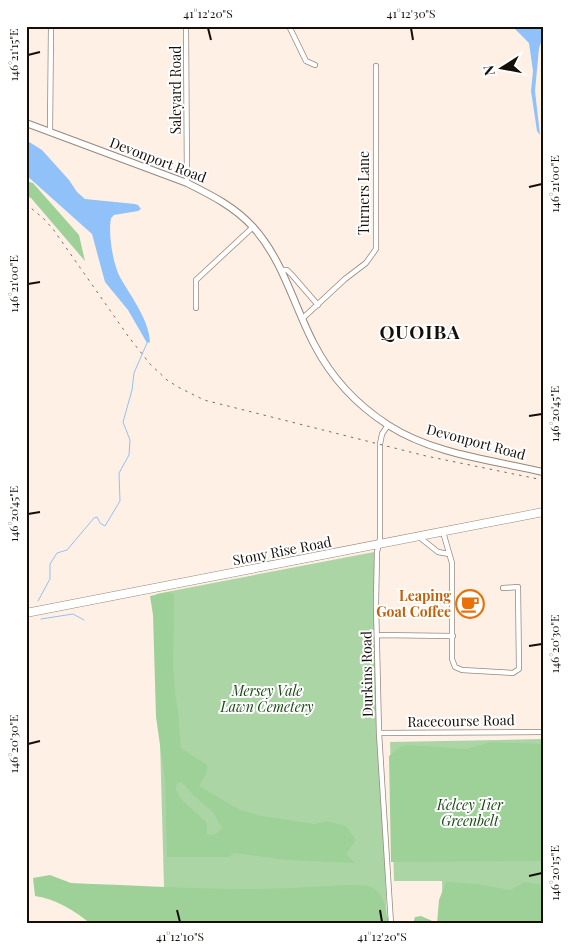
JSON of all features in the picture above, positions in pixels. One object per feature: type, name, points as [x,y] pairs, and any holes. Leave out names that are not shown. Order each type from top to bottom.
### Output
[{"type":"main road","name":"Devonport Road","points":[[26,122],[188,183],[233,209],[254,227],[274,257],[314,345],[336,379],[360,404],[388,425],[436,447],[543,472]]},
{"type":"main road","name":"Stony Rise Road","points":[[26,613],[543,512]]},
{"type":"street","points":[[50,132],[51,26]]},
{"type":"street","name":"Saleyard Road","points":[[186,26],[188,183]]},
{"type":"street","points":[[289,26],[306,61],[315,65]]},
{"type":"street","name":"Turners Lane","points":[[303,318],[345,279],[366,263],[376,250],[376,66]]},
{"type":"street","points":[[196,308],[196,280],[254,227]]},
{"type":"street","name":"Devonport Road","points":[[281,270],[287,270],[318,305]]},
{"type":"street","name":"Durkins Road","points":[[388,425],[382,434],[380,444],[380,545],[377,552],[377,635],[379,733],[391,924]]},
{"type":"street","points":[[443,532],[452,575],[452,659],[455,667],[462,670],[513,673],[519,669],[518,587],[503,588]]},
{"type":"street","points":[[418,536],[438,552],[449,554]]},
{"type":"street","points":[[377,635],[453,636]]},
{"type":"street","name":"Racecourse Road","points":[[379,733],[543,732]]},
{"type":"green space","points":[[26,181],[33,183],[79,235],[85,261],[31,198],[26,196]]},
{"type":"green space","name":"Mersey Vale Lawn Cemetery","points":[[374,552],[377,741],[387,924],[165,924],[156,594]]},
{"type":"green space","points":[[169,592],[174,594],[173,668],[181,748],[207,765],[207,772],[199,786],[240,810],[262,816],[315,824],[326,821],[346,826],[356,840],[346,854],[355,863],[286,860],[235,853],[229,857],[167,857],[165,780],[156,717],[153,615],[150,596]],"holes":[[[182,782],[194,796],[213,812],[222,828],[214,835],[207,834],[207,823],[182,800],[176,790],[176,784]]]},
{"type":"green space","name":"Kelcey Tier Greenbelt","points":[[543,739],[543,924],[402,924],[402,922],[443,922],[442,881],[394,881],[390,742]]},
{"type":"green space","name":"Kelcey Tier Greenbelt","points":[[491,742],[543,744],[543,861],[391,862],[389,756],[400,747],[409,745],[467,749]]},
{"type":"green space","points":[[50,875],[71,883],[192,888],[252,889],[361,885],[373,888],[380,894],[387,917],[397,924],[91,924],[65,906],[35,896],[33,878]]},
{"type":"green space","points":[[446,882],[477,884],[510,890],[525,882],[543,885],[543,924],[413,924],[415,917],[421,916],[437,923],[439,900]]},
{"type":"water","points":[[508,26],[543,26],[535,91],[540,135],[537,131],[531,91],[533,71],[529,43],[515,29]]},
{"type":"water","points":[[26,140],[42,150],[85,199],[135,204],[141,209],[114,215],[111,218],[111,241],[118,273],[143,317],[150,342],[147,343],[128,310],[105,282],[92,234],[26,175]]},
{"type":"waterway","points":[[38,601],[50,579],[50,564],[57,553],[67,550],[94,518],[97,517],[100,523],[105,526],[120,501],[119,473],[129,455],[130,440],[123,422],[132,390],[134,373],[147,343]]},
{"type":"waterway","points":[[41,619],[73,614],[84,620]]},
{"type":"railway","points":[[26,204],[53,229],[128,336],[150,364],[167,380],[178,387],[204,400],[426,456],[543,480]]},
{"type":"place","name":"Leaping Goat Coffee","points":[[470,604]]},
{"type":"district","name":"QUOIBA","points":[[420,332]]}]
